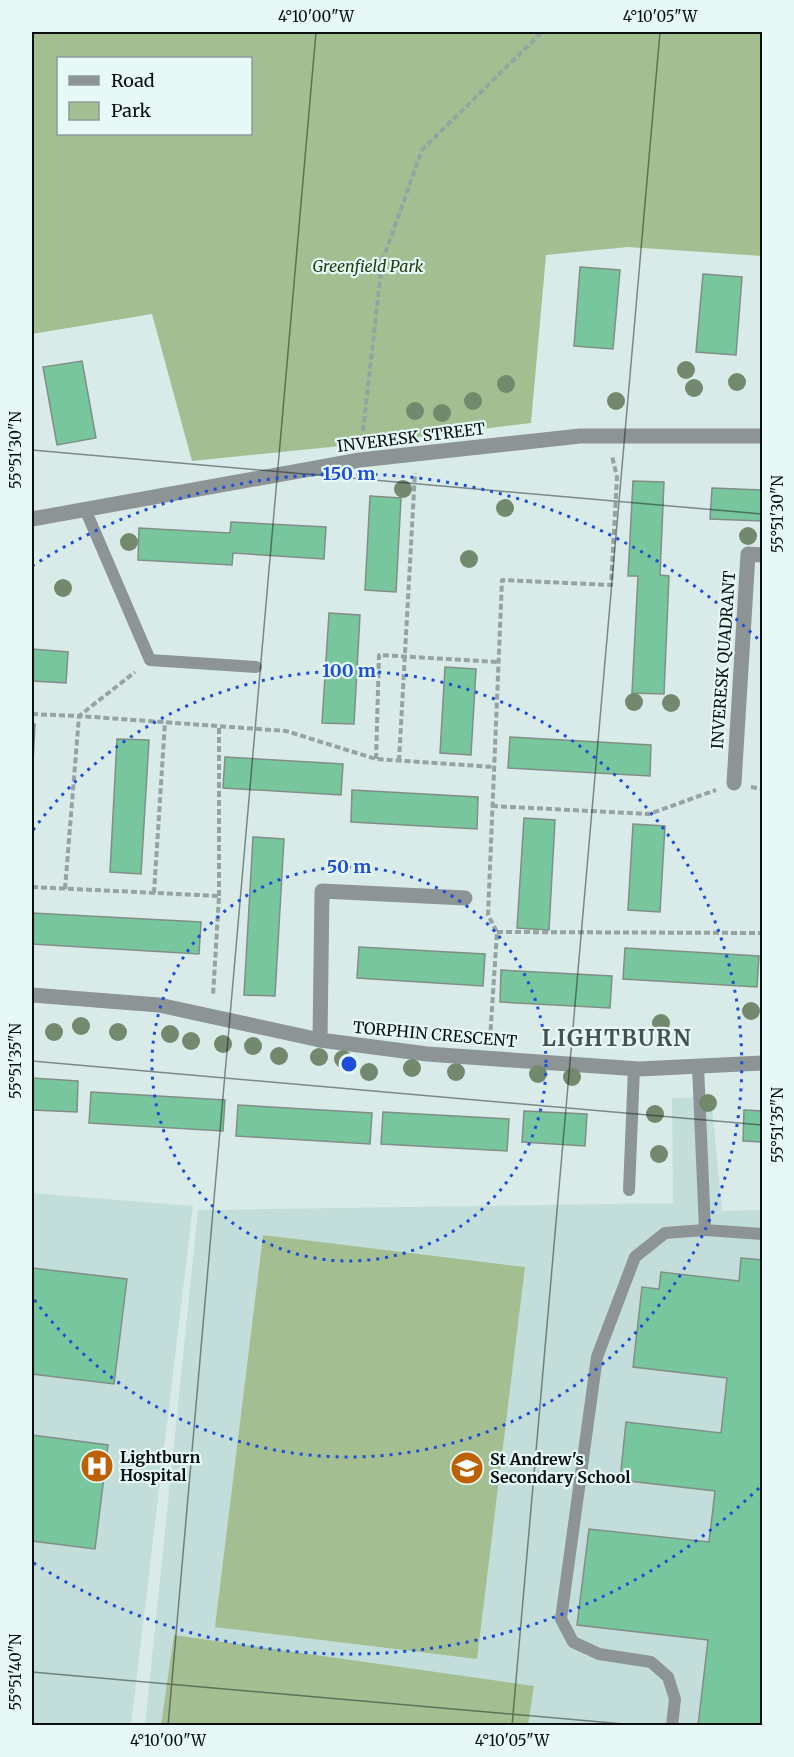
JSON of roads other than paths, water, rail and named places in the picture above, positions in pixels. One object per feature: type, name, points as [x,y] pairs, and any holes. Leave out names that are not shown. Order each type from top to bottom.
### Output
[{"type":"street","name":"INVERESK STREET","points":[[32,519],[360,460],[580,436],[762,436]]},
{"type":"street","name":"INVERESK QUADRANT","points":[[734,783],[748,554],[762,555]]},
{"type":"street","points":[[320,1040],[322,891],[465,898]]},
{"type":"street","name":"TORPHIN CRESCENT","points":[[32,995],[159,1005],[320,1040],[427,1054],[634,1068],[762,1063]]},
{"type":"lane","points":[[85,509],[150,660],[256,667]]},
{"type":"lane","points":[[698,1066],[705,1230]]},
{"type":"lane","points":[[629,1190],[634,1068]]},
{"type":"lane","points":[[672,1725],[675,1698],[668,1677],[651,1662],[599,1654],[573,1642],[561,1619],[597,1358],[635,1257],[665,1233],[705,1230],[762,1234]]},
{"type":"place","name":"Lightburn Hospital","points":[[97,1466]]},
{"type":"place","name":"St Andrew's Secondary School","points":[[467,1468]]},
{"type":"district","name":"LIGHTBURN","points":[[617,1038]]},
{"type":"park label","name":"Greenfield Park","points":[[368,266]]}]
